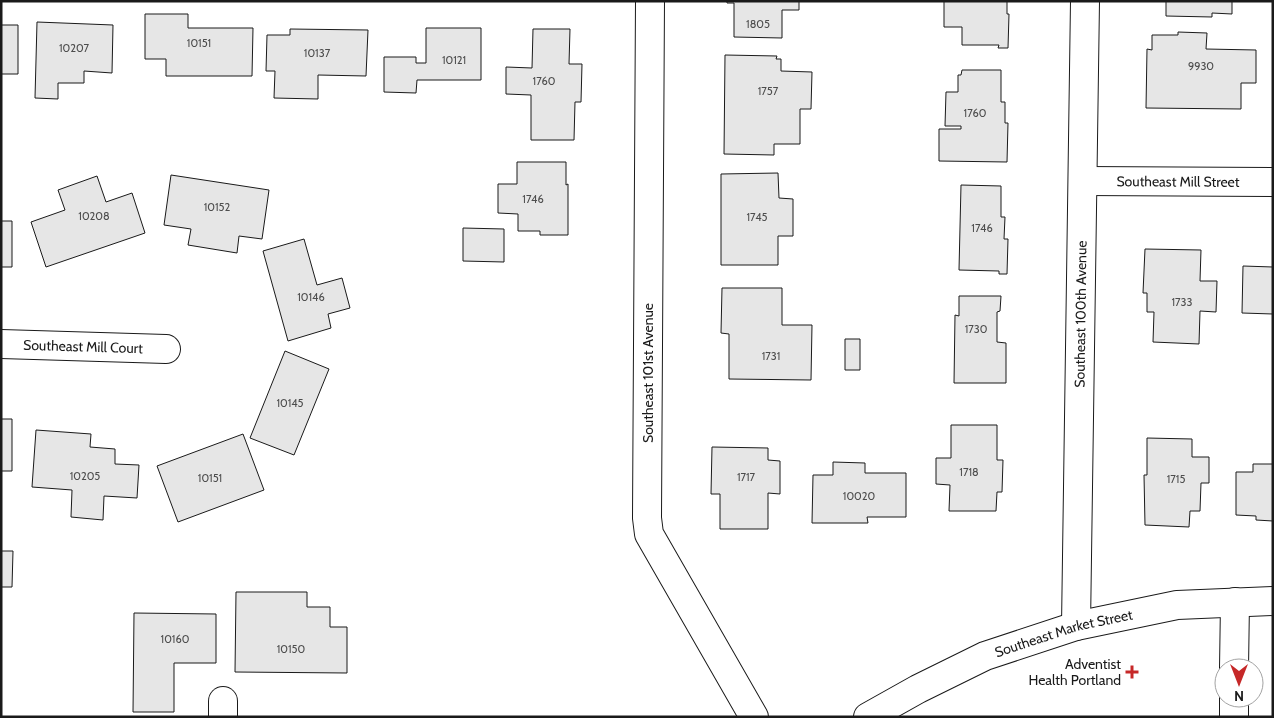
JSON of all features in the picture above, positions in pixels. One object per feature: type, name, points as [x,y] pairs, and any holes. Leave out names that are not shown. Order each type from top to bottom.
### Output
[{"type":"street","name":"Southeast 101st Avenue","points":[[650,1],[647,509],[649,534],[754,717]]},
{"type":"street","name":"Southeast 100th Avenue","points":[[1076,626],[1085,1]]},
{"type":"street","name":"Southeast Mill Street","points":[[1083,181],[1273,182]]},
{"type":"street","name":"Southeast Mill Court","points":[[1,344],[166,349]]},
{"type":"street","name":"Southeast Market Street","points":[[868,717],[918,688],[985,656],[1076,626],[1177,605],[1273,601]]},
{"type":"street","points":[[1234,658],[1235,602]]},
{"type":"building","points":[[727,1],[799,1],[799,10],[782,10],[782,38],[734,37],[734,3],[727,3]]},
{"type":"building","points":[[944,1],[1007,1],[1007,14],[1009,14],[1008,48],[998,48],[999,45],[962,45],[962,27],[944,27]]},
{"type":"building","points":[[1166,1],[1232,1],[1232,14],[1212,13],[1212,17],[1166,16]]},
{"type":"building","points":[[145,14],[188,14],[188,28],[253,28],[252,76],[166,76],[166,59],[145,59]]},
{"type":"building","points":[[37,22],[113,25],[112,73],[84,71],[84,83],[58,83],[58,99],[35,98]]},
{"type":"building","points":[[1,25],[18,25],[18,74],[1,74]]},
{"type":"building","points":[[426,28],[481,28],[481,80],[417,80],[416,93],[384,92],[384,57],[416,57],[416,63],[426,63]]},
{"type":"building","points":[[290,29],[368,30],[366,76],[318,75],[318,99],[274,98],[275,71],[266,71],[267,35],[290,35]]},
{"type":"building","points":[[533,29],[570,29],[569,64],[582,64],[581,102],[575,102],[574,140],[531,140],[531,95],[506,94],[506,67],[532,68]]},
{"type":"building","points":[[1178,32],[1207,33],[1206,49],[1256,50],[1256,83],[1241,83],[1241,109],[1146,108],[1147,49],[1152,50],[1152,35],[1178,35]]},
{"type":"building","points":[[725,55],[777,56],[776,59],[781,59],[781,71],[812,72],[811,109],[800,109],[800,144],[774,144],[774,155],[724,154]]},
{"type":"building","points":[[962,70],[1001,70],[1001,102],[1005,102],[1005,123],[1008,123],[1007,162],[939,161],[939,129],[961,129],[961,126],[945,126],[946,92],[958,92],[958,75],[961,75]]},
{"type":"building","points":[[517,162],[566,162],[568,235],[540,235],[540,231],[518,231],[518,214],[498,213],[498,184],[517,184]]},
{"type":"building","points":[[778,173],[779,198],[793,199],[793,236],[778,236],[778,265],[721,265],[721,174]]},
{"type":"building","points":[[171,175],[269,190],[262,239],[239,236],[237,253],[188,245],[191,229],[164,225]]},
{"type":"building","points":[[97,176],[106,202],[132,193],[145,233],[46,267],[31,222],[65,210],[58,190]]},
{"type":"building","points":[[961,185],[1001,186],[1001,217],[1005,217],[1004,239],[1008,239],[1007,274],[999,274],[999,271],[959,270]]},
{"type":"building","points":[[1,221],[12,221],[12,267],[1,267]]},
{"type":"building","points":[[463,228],[504,229],[504,262],[463,261]]},
{"type":"building","points":[[304,239],[317,285],[342,278],[350,308],[328,314],[331,328],[288,341],[263,251]]},
{"type":"building","points":[[1145,249],[1201,250],[1200,281],[1217,281],[1216,312],[1200,311],[1199,344],[1153,342],[1154,312],[1147,312],[1147,293],[1143,293]]},
{"type":"building","points":[[1243,266],[1273,267],[1273,314],[1242,313]]},
{"type":"building","points":[[722,288],[782,288],[782,325],[812,325],[811,380],[729,379],[729,334],[721,333]]},
{"type":"building","points":[[959,296],[1001,296],[1000,311],[997,312],[997,342],[1006,343],[1006,383],[954,383],[955,315],[959,316]]},
{"type":"building","points":[[845,339],[860,339],[860,370],[845,370]]},
{"type":"building","points":[[285,351],[329,369],[294,455],[250,438]]},
{"type":"building","points":[[1,419],[12,419],[12,471],[1,471]]},
{"type":"building","points":[[951,425],[997,425],[997,460],[1003,460],[1002,492],[997,492],[996,511],[949,511],[950,485],[936,484],[936,458],[951,458]]},
{"type":"building","points":[[36,430],[91,434],[90,447],[115,449],[115,464],[139,465],[137,498],[104,496],[103,520],[71,517],[72,490],[32,487]]},
{"type":"building","points":[[243,434],[264,490],[178,522],[157,466]]},
{"type":"building","points":[[1147,438],[1192,439],[1192,457],[1209,457],[1209,483],[1201,483],[1200,511],[1190,511],[1189,527],[1145,525],[1144,475],[1147,475]]},
{"type":"building","points":[[712,447],[768,448],[768,460],[780,461],[780,494],[768,493],[768,529],[720,529],[720,494],[711,494]]},
{"type":"building","points":[[833,462],[865,463],[865,473],[906,473],[906,517],[867,517],[868,523],[812,523],[813,475],[833,475]]},
{"type":"building","points":[[1253,464],[1273,464],[1273,521],[1256,520],[1256,516],[1236,515],[1236,472],[1253,472]]},
{"type":"building","points":[[1,551],[13,551],[12,587],[1,587]]},
{"type":"building","points":[[236,592],[307,592],[307,607],[330,607],[330,627],[347,627],[347,673],[235,672]]},
{"type":"building","points":[[134,613],[216,614],[216,663],[174,663],[174,712],[133,712]]},
{"type":"place","name":"Adventist Health Portland","points":[[1132,672]]}]
